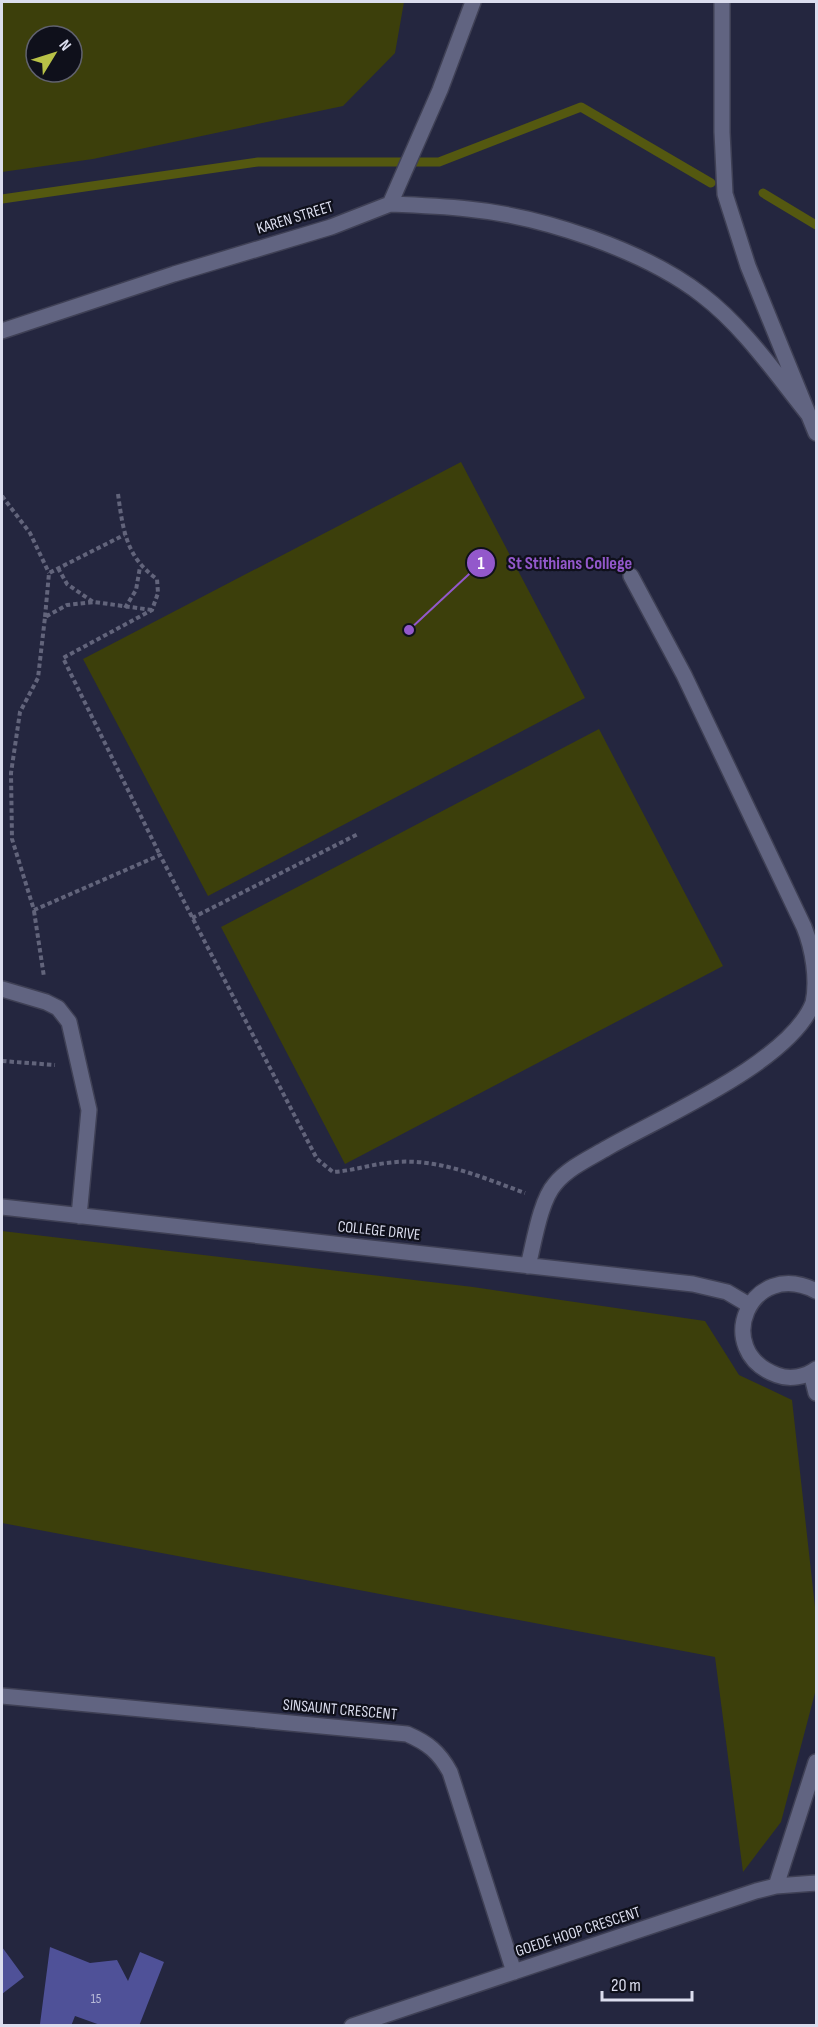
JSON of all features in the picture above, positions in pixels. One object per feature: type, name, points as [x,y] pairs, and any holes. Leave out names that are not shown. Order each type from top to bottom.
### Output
[{"type":"street","points":[[473,2],[440,90],[390,204],[470,209],[537,223],[627,251],[671,274],[703,295],[748,338],[808,414]]},
{"type":"street","points":[[722,2],[722,132],[725,194],[748,266],[777,331],[816,433]]},
{"type":"street","name":"KAREN STREET","points":[[2,331],[174,274],[332,227],[390,204]]},
{"type":"street","points":[[528,1266],[546,1200],[561,1177],[594,1155],[761,1061],[793,1034],[813,1001],[815,980],[812,948],[804,927],[684,675],[631,576]]},
{"type":"street","points":[[2,989],[46,1002],[58,1008],[69,1022],[89,1110],[79,1216]]},
{"type":"street","name":"COLLEGE DRIVE","points":[[2,1207],[693,1284],[727,1292],[749,1305]]},
{"type":"street","points":[[816,1291],[804,1285],[788,1282],[772,1286],[760,1293],[749,1305],[742,1335],[746,1349],[755,1362],[767,1372],[781,1377],[796,1378],[814,1371],[816,1393]]},
{"type":"street","name":"SINSAUNT CRESCENT","points":[[2,1696],[407,1734],[422,1741],[438,1753],[450,1772],[514,1972]]},
{"type":"street","points":[[776,1886],[816,1762]]},
{"type":"street","name":"GOEDE HOOP CRESCENT","points":[[352,2025],[776,1886],[816,1883]]},
{"type":"path","points":[[118,495],[124,535],[140,567],[157,579],[158,592],[152,610],[63,658],[159,855],[317,1159],[333,1172],[364,1169],[387,1163],[425,1162],[461,1170],[546,1200]]},
{"type":"path","points":[[2,496],[30,533],[49,573],[38,678],[20,712],[11,773],[12,839],[34,910],[41,945],[46,1002]]},
{"type":"path","points":[[49,573],[124,535]]},
{"type":"path","points":[[125,608],[136,590],[140,567]]},
{"type":"path","points":[[58,568],[67,584],[94,602]]},
{"type":"path","points":[[45,617],[67,605],[94,602],[152,610]]},
{"type":"path","points":[[192,918],[358,834]]},
{"type":"path","points":[[34,910],[159,855]]},
{"type":"path","points":[[2,1061],[80,1066]]},
{"type":"shaded area","points":[[2,2],[404,2],[395,53],[343,106],[93,159],[2,172]]},
{"type":"shaded area","points":[[461,462],[585,698],[208,896],[83,659]]},
{"type":"shaded area","points":[[599,729],[723,966],[345,1164],[221,927]]},
{"type":"shaded area","points":[[2,1231],[473,1287],[705,1321],[739,1375],[792,1400],[816,1616],[816,1689],[781,1822],[743,1872],[715,1657],[2,1523]]},
{"type":"building","points":[[2,1947],[24,1977],[2,1994]]},
{"type":"building","points":[[50,1947],[90,1963],[117,1960],[128,1981],[140,1952],[164,1962],[139,2026],[103,2026],[75,2016],[71,2026],[40,2024]]},
{"type":"waterway","points":[[2,199],[258,162],[439,162],[581,107],[711,183]]},
{"type":"waterway","points":[[763,193],[816,225]]},
{"type":"place","name":"St Stithians College","points":[[409,630]]}]
